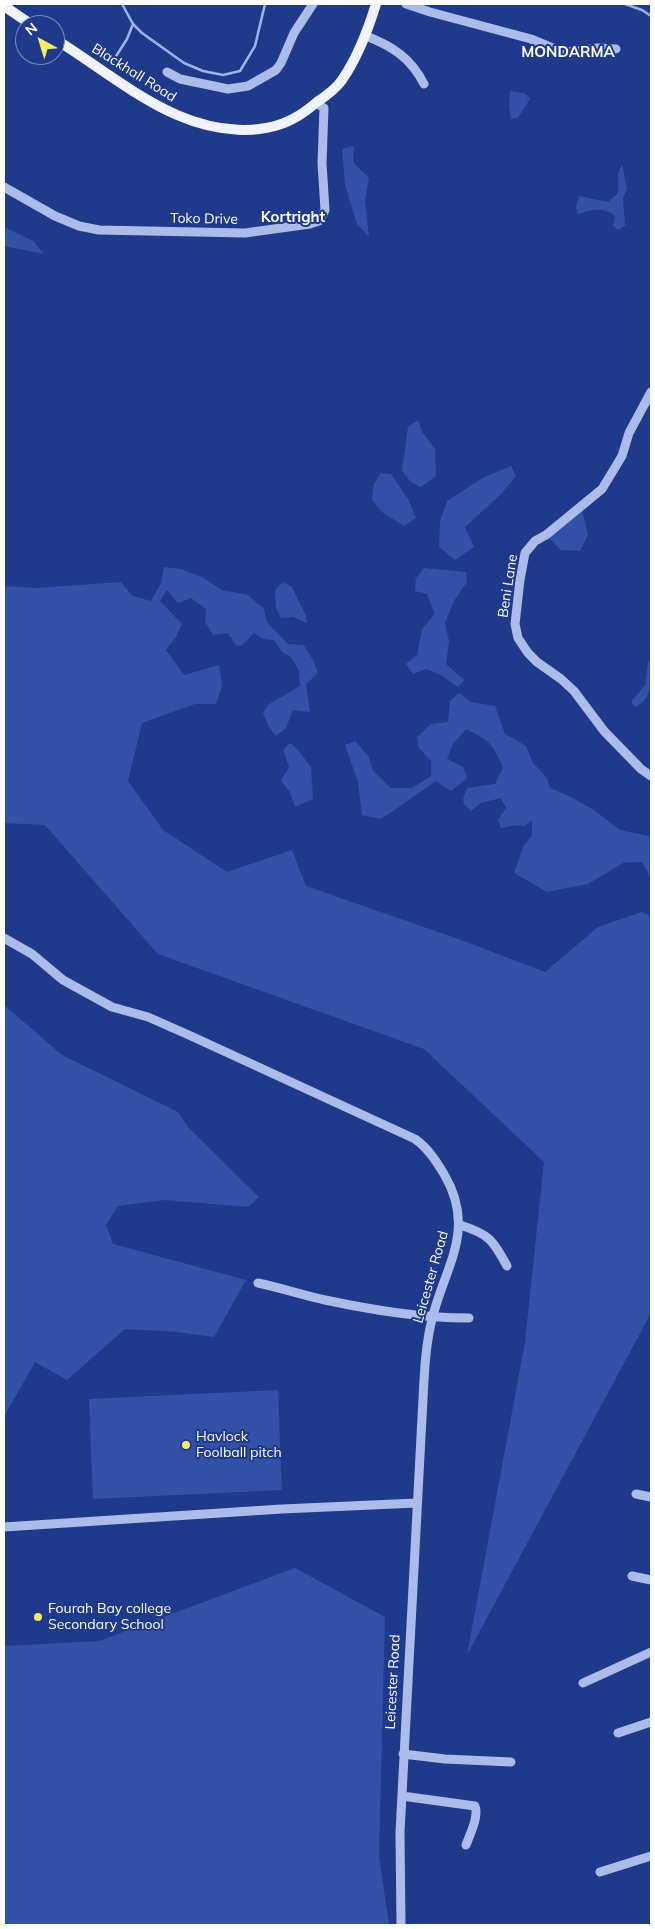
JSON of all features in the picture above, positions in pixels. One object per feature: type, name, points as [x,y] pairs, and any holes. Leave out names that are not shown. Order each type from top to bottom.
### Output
[{"type":"main road","name":"Blackhall Road","points":[[65,46],[158,106],[210,126],[245,130],[280,124],[298,116],[342,80],[366,36],[376,4]]},
{"type":"main road","points":[[4,6],[17,15]]},
{"type":"street","points":[[167,72],[180,79],[228,89],[248,86],[276,70],[294,33],[313,4]]},
{"type":"street","points":[[406,4],[531,39],[562,51],[572,52],[597,48],[616,49]]},
{"type":"street","points":[[366,36],[391,46],[413,66],[424,84]]},
{"type":"street","name":"Toko Drive","points":[[4,187],[55,216],[79,226],[99,230],[245,234],[319,222],[325,210],[322,163],[324,108],[316,103]]},
{"type":"street","name":"Beni Lane","points":[[651,392],[629,433],[622,456],[602,489],[535,542],[525,553],[520,580],[516,624],[518,638],[528,653],[574,691],[604,731],[641,769],[651,776]]},
{"type":"street","name":"Leicester Road","points":[[4,938],[32,954],[63,980],[112,1007],[148,1017],[415,1139],[431,1154],[446,1177],[456,1203],[460,1225],[451,1264],[432,1318],[424,1372],[403,1754],[399,1886],[401,1925]]},
{"type":"street","points":[[460,1225],[486,1235],[499,1251],[507,1266]]},
{"type":"street","points":[[258,1284],[324,1300],[432,1318],[469,1318]]},
{"type":"street","points":[[636,1494],[651,1497]]},
{"type":"street","points":[[4,1527],[417,1502]]},
{"type":"street","points":[[632,1576],[651,1580]]},
{"type":"street","points":[[583,1682],[651,1652]]},
{"type":"street","points":[[618,1732],[651,1722]]},
{"type":"street","points":[[403,1754],[445,1759],[511,1762]]},
{"type":"street","points":[[402,1796],[475,1806],[477,1810],[476,1817],[466,1844]]},
{"type":"street","points":[[600,1872],[651,1856]]},
{"type":"shaded area","points":[[510,91],[526,94],[530,99],[518,118],[511,119],[509,106]]},
{"type":"shaded area","points":[[354,146],[353,162],[369,178],[365,200],[369,237],[357,224],[345,185],[342,149]]},
{"type":"shaded area","points":[[622,164],[627,189],[623,198],[625,226],[618,230],[613,226],[615,216],[606,211],[593,210],[578,214],[576,208],[579,196],[608,202],[618,193],[618,174]]},
{"type":"shaded area","points":[[4,227],[33,241],[44,254],[4,246]]},
{"type":"shaded area","points":[[418,420],[422,432],[435,449],[436,476],[421,487],[411,482],[402,471],[408,427]]},
{"type":"shaded area","points":[[511,466],[516,476],[500,495],[465,527],[474,547],[455,560],[439,547],[440,521],[447,501],[484,477]]},
{"type":"shaded area","points":[[381,473],[391,474],[408,499],[416,518],[404,526],[382,512],[372,500],[374,484]]},
{"type":"shaded area","points":[[581,506],[588,535],[580,551],[561,550],[546,535]]},
{"type":"shaded area","points":[[164,567],[180,569],[202,577],[222,590],[248,595],[264,609],[267,622],[288,644],[304,645],[318,673],[306,684],[310,712],[293,710],[286,728],[276,736],[269,727],[263,713],[268,705],[300,686],[299,671],[291,657],[282,652],[274,640],[263,639],[254,633],[241,646],[236,645],[228,633],[213,635],[205,622],[206,609],[191,598],[178,603],[167,590],[160,601],[182,624],[176,637],[166,650],[184,675],[219,665],[222,686],[216,704],[195,704],[142,723],[128,781],[163,830],[227,872],[292,850],[306,886],[464,941],[545,972],[598,927],[641,912],[651,916],[651,1313],[467,1655],[525,1342],[544,1162],[424,1049],[158,954],[45,825],[4,823],[4,586],[37,588],[121,582],[132,596],[151,601],[161,583]]},
{"type":"shaded area","points":[[424,568],[466,572],[467,582],[454,601],[445,623],[449,641],[446,664],[464,680],[458,687],[439,674],[426,669],[413,674],[406,664],[417,655],[422,629],[435,614],[427,594],[415,591],[416,578]]},
{"type":"shaded area","points":[[283,582],[292,587],[306,616],[307,623],[293,617],[281,618],[276,608],[275,590]]},
{"type":"shaded area","points":[[651,659],[649,693],[635,707],[631,702],[645,685],[648,662]]},
{"type":"shaded area","points":[[459,693],[471,702],[495,706],[505,734],[526,746],[533,763],[547,778],[550,788],[594,810],[620,830],[648,836],[651,839],[651,879],[642,862],[623,863],[588,884],[547,892],[514,873],[523,847],[532,835],[532,820],[525,826],[516,825],[501,828],[498,820],[506,808],[501,798],[481,803],[471,811],[464,804],[463,799],[467,788],[495,784],[503,768],[490,744],[466,729],[453,744],[447,759],[463,767],[467,778],[451,791],[436,781],[380,819],[362,815],[358,782],[345,745],[355,741],[369,757],[373,771],[391,788],[412,788],[431,776],[431,761],[419,748],[417,737],[431,724],[448,722],[450,701]]},
{"type":"shaded area","points":[[290,743],[311,767],[313,799],[295,807],[290,792],[281,781],[289,767],[283,750]]},
{"type":"shaded area","points":[[4,1005],[62,1055],[178,1112],[188,1127],[259,1197],[248,1207],[165,1200],[118,1206],[106,1225],[113,1244],[246,1280],[214,1337],[177,1332],[125,1329],[67,1380],[35,1362],[4,1417]]},
{"type":"shaded area","name":"Havlock Foolball pitch","points":[[278,1390],[282,1490],[93,1499],[89,1399]]},
{"type":"shaded area","points":[[295,1568],[385,1617],[379,1856],[389,1925],[4,1925],[4,1646],[99,1641]]},
{"type":"waterway","points":[[122,4],[133,24],[142,33],[184,63],[203,71],[223,75],[240,71],[255,46],[265,4]]},
{"type":"waterway","points":[[625,4],[642,10],[651,16]]},
{"type":"waterway","points":[[113,61],[127,39],[133,24]]},
{"type":"place","name":"Havlock Foolball pitch","points":[[186,1445]]},
{"type":"place","name":"Fourah Bay college Secondary School","points":[[38,1617]]},
{"type":"district","name":"MONDARMA","points":[[568,52]]},
{"type":"district","name":"Kortright","points":[[293,217]]}]
